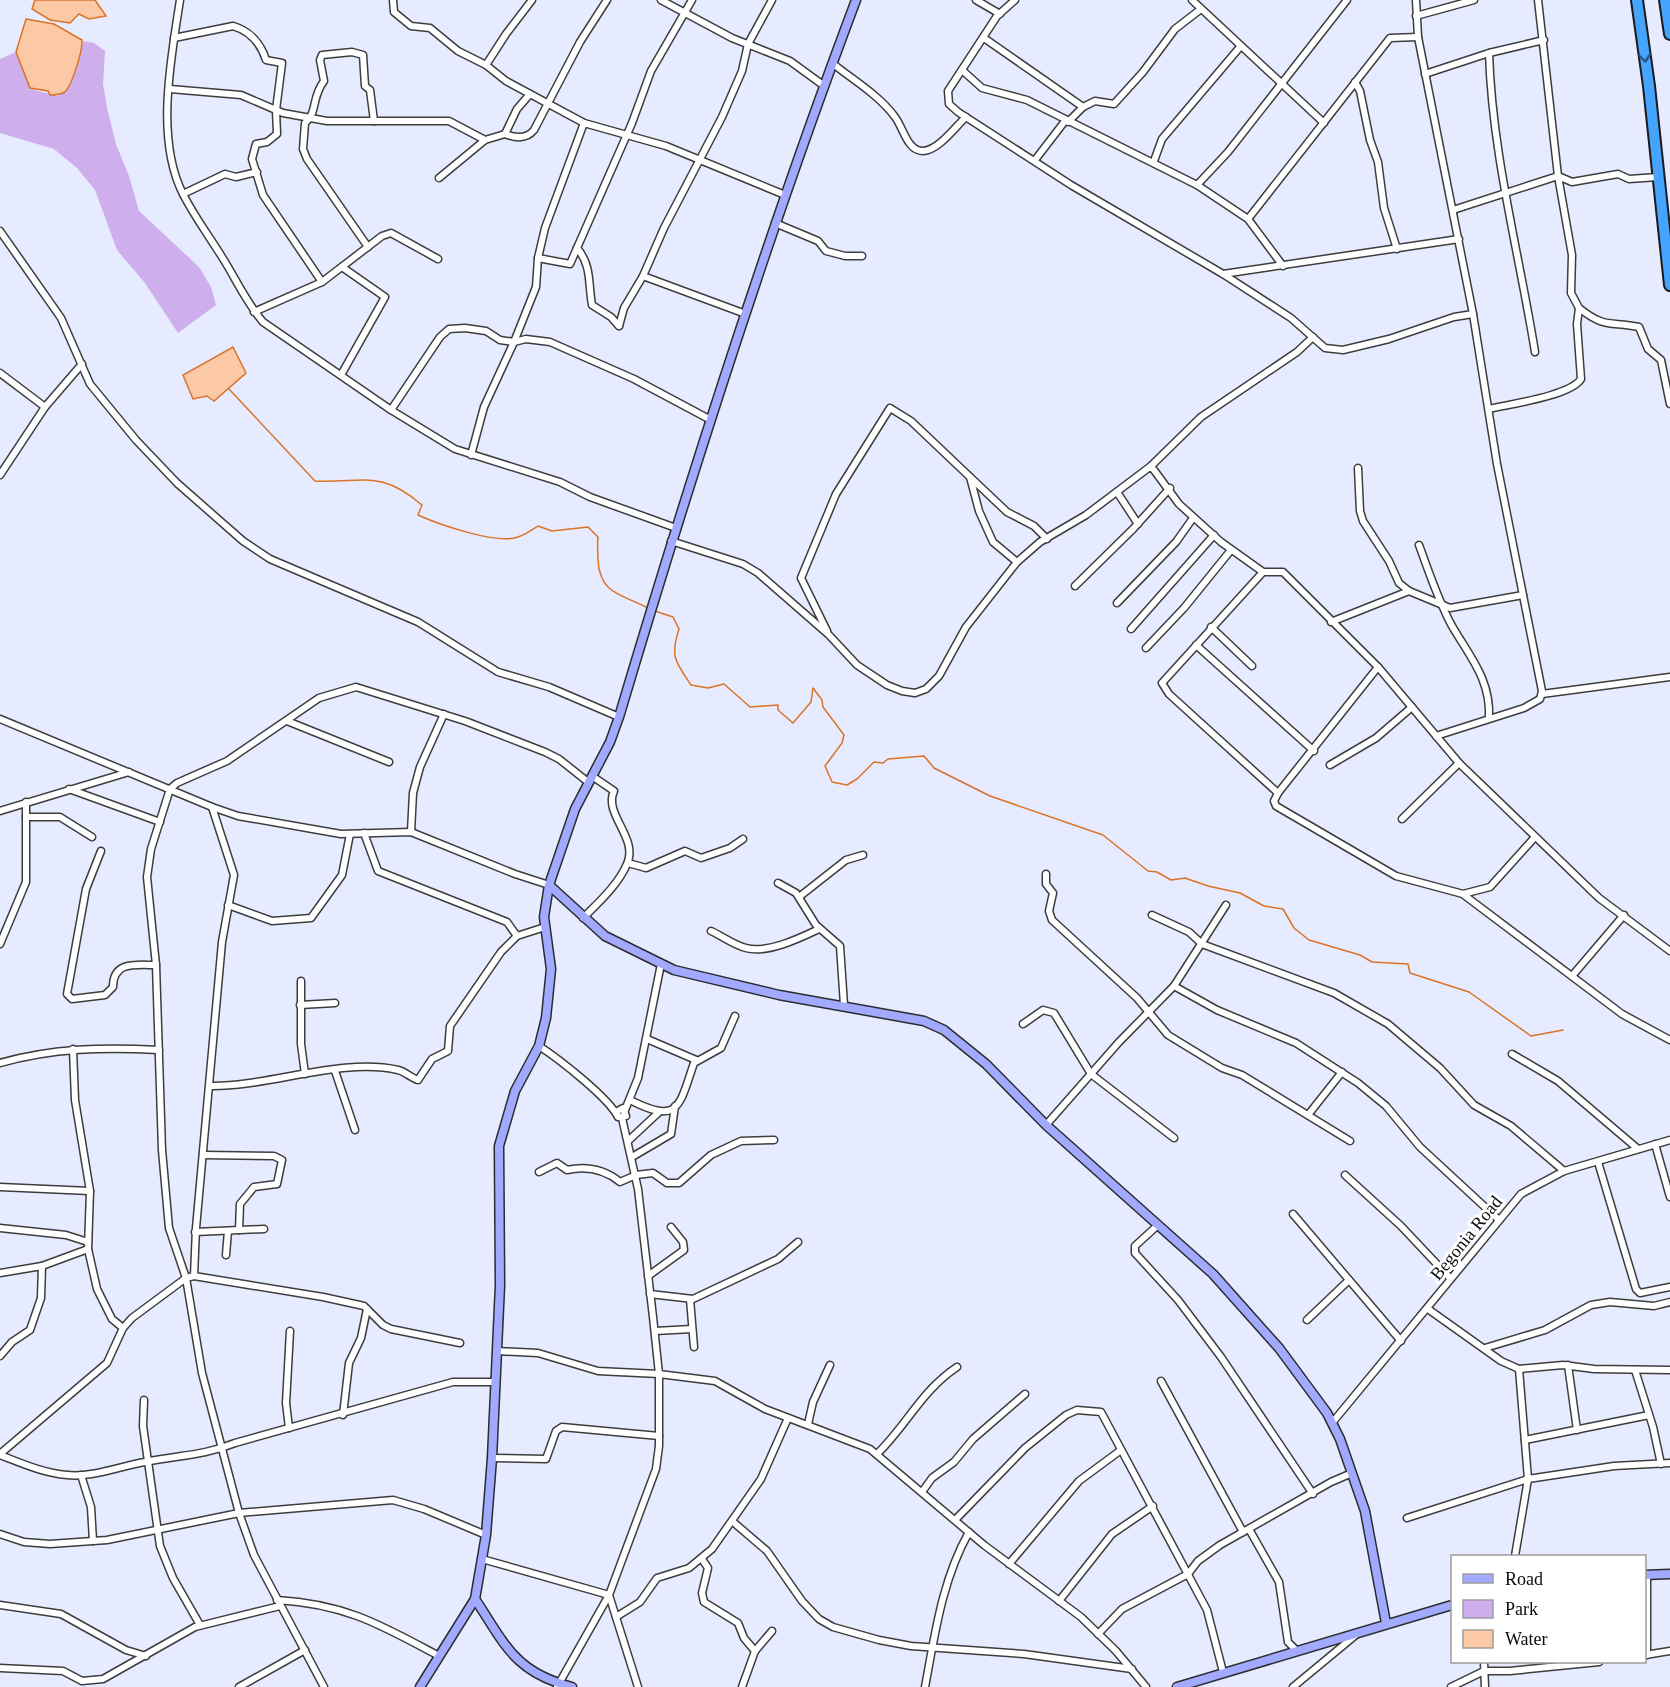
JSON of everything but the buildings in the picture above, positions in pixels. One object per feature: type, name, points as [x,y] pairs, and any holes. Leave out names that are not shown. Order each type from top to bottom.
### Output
[{"type":"highway","points":[[1665,0],[1670,34]]},
{"type":"highway","points":[[1641,1],[1670,285]]},
{"type":"main road","points":[[420,1687],[475,1599],[486,1535],[500,1285],[499,1146],[515,1091],[539,1046],[550,987],[544,907],[549,885],[574,809],[610,742],[619,717],[671,541],[743,313],[823,85],[856,0]]},
{"type":"main road","points":[[549,885],[605,936],[661,964],[726,984],[934,1024],[986,1064],[1046,1125],[1227,1287],[1279,1348],[1332,1423],[1352,1473],[1365,1511],[1386,1623]]},
{"type":"main road","points":[[1646,1575],[1670,1574]]},
{"type":"main road","points":[[475,1599],[501,1642],[520,1663],[558,1685],[572,1687]]},
{"type":"main road","points":[[1177,1687],[1451,1605]]},
{"type":"street","points":[[180,0],[174,38],[167,148],[183,194],[254,312],[282,337],[322,361],[435,438],[471,455],[560,482],[590,497],[676,528]]},
{"type":"street","points":[[393,0],[394,12],[411,26],[430,28],[458,51],[486,65],[506,81],[547,101],[584,123],[666,146],[784,195]]},
{"type":"street","points":[[486,65],[532,0]]},
{"type":"street","points":[[439,178],[485,140],[504,134],[514,137],[531,134],[594,18],[607,0]]},
{"type":"street","points":[[661,0],[748,44],[790,61],[823,85]]},
{"type":"street","points":[[538,258],[570,264],[626,135],[651,70],[692,0]]},
{"type":"street","points":[[577,248],[586,259],[591,277],[589,289],[592,305],[611,317],[619,326],[624,308],[643,276],[664,228],[700,159],[737,81],[748,44],[772,0]]},
{"type":"street","points":[[976,0],[1000,14]]},
{"type":"street","points":[[1015,0],[1000,14],[948,91],[952,107],[966,117],[1071,185],[1222,274],[1314,337],[1325,348],[1343,350],[1389,339],[1454,317],[1473,315]]},
{"type":"street","points":[[1192,0],[1324,123]]},
{"type":"street","points":[[1197,185],[1228,152],[1347,0]]},
{"type":"street","points":[[1416,0],[1418,37],[1459,239],[1542,694],[1540,699],[1524,708],[1436,736]]},
{"type":"street","points":[[1416,16],[1474,0]]},
{"type":"street","points":[[1489,409],[1576,386],[1581,379],[1577,324],[1579,309],[1571,293],[1572,255],[1558,176],[1538,0]]},
{"type":"street","points":[[1035,160],[1083,106],[1095,101],[1114,104],[1117,102],[1175,28],[1201,9]]},
{"type":"street","points":[[174,38],[228,26],[242,28],[262,46],[266,60],[282,63],[276,110],[277,134],[267,142],[256,144],[252,159],[263,195],[322,282]]},
{"type":"street","points":[[1248,219],[1390,38],[1418,37]]},
{"type":"street","points":[[984,38],[1083,106]]},
{"type":"street","points":[[1425,74],[1490,53],[1544,40]]},
{"type":"street","points":[[1154,161],[1162,139],[1240,47]]},
{"type":"street","points":[[368,247],[307,159],[303,149],[305,123],[311,118],[315,92],[324,81],[320,60],[322,55],[358,52],[363,55],[365,86],[370,90],[374,121]]},
{"type":"street","points":[[1490,53],[1490,90],[1535,352]]},
{"type":"street","points":[[832,63],[881,101],[900,123],[910,144],[918,150],[930,149],[966,117]]},
{"type":"street","points":[[962,70],[982,88],[1028,100],[1067,122],[1154,161],[1197,185],[1248,219],[1283,266]]},
{"type":"street","points":[[1355,82],[1360,91],[1370,140],[1378,162],[1384,208],[1397,249]]},
{"type":"street","points":[[170,89],[241,95],[276,110],[327,121],[449,121],[485,140]]},
{"type":"street","points":[[504,134],[517,109],[530,94]]},
{"type":"street","points":[[471,455],[484,407],[514,342],[538,280],[538,258],[552,210],[584,123]]},
{"type":"street","points":[[183,194],[225,174],[236,177],[257,172]]},
{"type":"street","points":[[1453,210],[1558,176],[1572,182],[1618,174],[1629,178],[1658,177]]},
{"type":"street","points":[[775,223],[818,241],[826,251],[845,256],[862,256]]},
{"type":"street","points":[[0,231],[61,318],[90,384],[136,440],[169,475],[243,541],[270,560],[418,622],[498,672],[549,687],[583,704],[619,717]]},
{"type":"street","points":[[254,312],[322,282],[382,236],[391,233],[438,259]]},
{"type":"street","points":[[1222,274],[1459,239]]},
{"type":"street","points":[[0,246],[8,241]]},
{"type":"street","points":[[340,375],[385,297],[342,267]]},
{"type":"street","points":[[643,276],[743,313]]},
{"type":"street","points":[[1579,309],[1608,325],[1639,327],[1648,349],[1661,360],[1670,404]]},
{"type":"street","points":[[391,410],[440,337],[449,329],[465,327],[486,331],[500,340],[514,342],[526,339],[550,342],[634,379],[709,419]]},
{"type":"street","points":[[671,541],[743,564],[758,573],[828,634],[857,666],[887,685],[906,693],[920,692],[939,676],[966,627],[1017,562],[1040,542],[1117,492],[1151,466],[1202,417],[1297,352],[1314,337]]},
{"type":"street","points":[[0,475],[45,407],[82,364]]},
{"type":"street","points":[[0,374],[45,407]]},
{"type":"street","points":[[828,634],[801,578],[836,494],[890,408],[911,421],[1007,512],[1034,526],[1047,539]]},
{"type":"street","points":[[1151,466],[1170,488],[1179,504],[1231,550],[1263,572],[1283,572],[1378,667],[1459,764],[1599,898],[1670,951]]},
{"type":"street","points":[[1358,468],[1359,511],[1363,521],[1389,561],[1399,583],[1409,591],[1444,608],[1523,595]]},
{"type":"street","points":[[970,477],[983,520],[993,542],[1017,562]]},
{"type":"street","points":[[1075,586],[1138,524],[1170,488]]},
{"type":"street","points":[[1117,492],[1138,524]]},
{"type":"street","points":[[1117,603],[1176,542],[1193,518]]},
{"type":"street","points":[[1131,629],[1214,535]]},
{"type":"street","points":[[1419,545],[1431,583],[1476,662],[1488,691],[1489,718]]},
{"type":"street","points":[[1146,648],[1184,608],[1231,550]]},
{"type":"street","points":[[1263,572],[1165,679],[1163,688],[1278,793]]},
{"type":"street","points":[[1331,622],[1409,591]]},
{"type":"street","points":[[1211,627],[1252,666]]},
{"type":"street","points":[[1196,645],[1314,750]]},
{"type":"street","points":[[1378,667],[1278,793],[1274,801],[1276,806],[1396,876],[1463,894],[1622,1014],[1670,1040]]},
{"type":"street","points":[[1542,694],[1670,677]]},
{"type":"street","points":[[324,1687],[254,1555],[239,1513],[202,1373],[186,1278],[168,1218],[162,1150],[156,965],[147,877],[151,849],[170,789],[227,761],[319,698],[356,687],[444,714],[545,752],[614,791],[610,799],[628,845],[628,863],[609,892],[583,918]]},
{"type":"street","points":[[1330,765],[1376,738],[1412,707]]},
{"type":"street","points":[[411,832],[412,793],[420,767],[444,714]]},
{"type":"street","points":[[0,718],[212,807],[260,820],[350,834],[411,832],[515,874],[549,885]]},
{"type":"street","points":[[288,721],[389,762]]},
{"type":"street","points":[[1402,819],[1459,764]]},
{"type":"street","points":[[0,811],[129,772]]},
{"type":"street","points":[[68,789],[160,822]]},
{"type":"street","points":[[0,944],[26,882],[26,802]]},
{"type":"street","points":[[194,1276],[195,1232],[222,942],[233,868],[220,840],[212,807]]},
{"type":"street","points":[[26,817],[60,817],[92,837]]},
{"type":"street","points":[[364,833],[378,871],[507,922],[517,936]]},
{"type":"street","points":[[228,905],[272,921],[311,918],[342,875],[350,834]]},
{"type":"street","points":[[1463,894],[1490,887],[1535,837]]},
{"type":"street","points":[[628,863],[646,868],[685,851],[701,858],[730,848],[743,839]]},
{"type":"street","points":[[101,851],[86,889],[67,994],[72,999],[105,995],[113,987],[113,976],[119,969],[133,965],[156,965]]},
{"type":"street","points":[[799,897],[846,860],[863,855]]},
{"type":"street","points":[[1046,873],[1046,884],[1053,894],[1049,911],[1052,920],[1148,1011],[1168,1035],[1350,1141]]},
{"type":"street","points":[[778,883],[799,897],[819,929],[838,942],[842,951],[844,1005]]},
{"type":"street","points":[[1046,1125],[1148,1011],[1174,986],[1226,905]]},
{"type":"street","points":[[1152,915],[1189,932],[1202,944],[1334,993],[1388,1024],[1440,1068],[1474,1105],[1510,1126],[1564,1171]]},
{"type":"street","points":[[1572,976],[1623,915]]},
{"type":"street","points":[[210,1086],[239,1086],[305,1074],[376,1066],[399,1070],[415,1080],[421,1079],[429,1061],[448,1052],[450,1026],[501,952],[517,936],[545,927]]},
{"type":"street","points":[[711,931],[744,948],[757,949],[777,945],[819,929]]},
{"type":"street","points":[[622,1118],[626,1116],[625,1110],[638,1078],[661,964]]},
{"type":"street","points":[[301,981],[301,1044],[305,1074]]},
{"type":"street","points":[[1174,986],[1217,1010],[1296,1043],[1342,1072],[1386,1106],[1420,1147],[1499,1220]]},
{"type":"street","points":[[300,1005],[335,1003]]},
{"type":"street","points":[[1023,1024],[1043,1010],[1054,1013],[1091,1074],[1174,1138]]},
{"type":"street","points":[[630,1100],[658,1113],[668,1112],[675,1106],[689,1084],[696,1060],[721,1048],[735,1016]]},
{"type":"street","points":[[647,1039],[696,1060]]},
{"type":"street","points":[[539,1046],[616,1112],[618,1117],[622,1118],[636,1175],[659,1374],[659,1436],[656,1469],[609,1595],[558,1685]]},
{"type":"street","points":[[0,1063],[29,1055],[74,1048],[159,1050]]},
{"type":"street","points":[[74,1048],[75,1100],[90,1191],[88,1246],[97,1289],[112,1319],[123,1328]]},
{"type":"street","points":[[1512,1054],[1558,1081],[1638,1149]]},
{"type":"street","points":[[335,1071],[355,1130]]},
{"type":"street","points":[[1308,1115],[1342,1072]]},
{"type":"street","points":[[632,1157],[671,1134],[675,1106]]},
{"type":"street","points":[[616,1112],[619,1108],[625,1110]]},
{"type":"street","points":[[628,1141],[658,1113]]},
{"type":"street","points":[[539,1172],[557,1163],[567,1170],[585,1167],[607,1173],[620,1182],[636,1175],[653,1173],[667,1183],[679,1183],[711,1155],[741,1141],[774,1140]]},
{"type":"street","name":"Begonia Road","points":[[1332,1423],[1521,1194],[1564,1171],[1670,1140]]},
{"type":"street","points":[[1654,1144],[1667,1177],[1670,1197]]},
{"type":"street","points":[[203,1155],[274,1156],[282,1160],[277,1184],[254,1187],[240,1204],[239,1230]]},
{"type":"street","points":[[1598,1162],[1636,1290],[1640,1293],[1670,1287]]},
{"type":"street","points":[[1346,1175],[1401,1226],[1450,1278]]},
{"type":"street","points":[[0,1187],[90,1191]]},
{"type":"street","points":[[1293,1214],[1401,1341]]},
{"type":"street","points":[[1158,1225],[1135,1246],[1135,1252],[1178,1300],[1221,1357],[1313,1494]]},
{"type":"street","points":[[648,1276],[684,1250],[683,1242],[671,1227]]},
{"type":"street","points":[[0,1228],[66,1235],[88,1246]]},
{"type":"street","points":[[195,1232],[264,1229]]},
{"type":"street","points":[[226,1255],[228,1231]]},
{"type":"street","points":[[650,1294],[690,1299],[778,1259],[798,1242]]},
{"type":"street","points":[[0,1273],[42,1266],[88,1246]]},
{"type":"street","points":[[0,1356],[12,1342],[30,1329],[41,1298],[42,1266]]},
{"type":"street","points":[[460,1343],[391,1329],[383,1325],[364,1306],[194,1276],[186,1278],[150,1303],[123,1328],[107,1363],[0,1454],[41,1470],[68,1476],[81,1475],[148,1461],[212,1453],[288,1428],[343,1415],[453,1382],[495,1382]]},
{"type":"street","points":[[1307,1320],[1349,1280]]},
{"type":"street","points":[[690,1299],[694,1347]]},
{"type":"street","points":[[1485,1348],[1545,1330],[1592,1305],[1610,1302],[1654,1306],[1670,1302]]},
{"type":"street","points":[[343,1415],[349,1363],[361,1338],[367,1309]]},
{"type":"street","points":[[1428,1309],[1501,1361],[1519,1369],[1568,1365],[1670,1370]]},
{"type":"street","points":[[655,1331],[692,1329]]},
{"type":"street","points":[[288,1428],[286,1403],[290,1331]]},
{"type":"street","points":[[497,1351],[538,1353],[598,1371],[659,1374],[715,1381],[765,1409],[808,1424],[877,1454],[969,1532],[1098,1634],[1133,1669],[1146,1687]]},
{"type":"street","points":[[808,1424],[811,1407],[830,1365]]},
{"type":"street","points":[[1568,1365],[1577,1430]]},
{"type":"street","points":[[877,1454],[894,1437],[924,1393],[957,1367]]},
{"type":"street","points":[[1515,1555],[1527,1479],[1519,1369]]},
{"type":"street","points":[[1635,1370],[1650,1415],[1661,1464]]},
{"type":"street","points":[[1161,1381],[1246,1531],[1276,1574],[1282,1594],[1288,1642],[1296,1650]]},
{"type":"street","points":[[922,1492],[932,1478],[954,1462],[973,1439],[1025,1394]]},
{"type":"street","points":[[144,1400],[143,1426],[160,1546],[173,1578],[200,1625]]},
{"type":"street","points":[[956,1520],[1025,1448],[1071,1412],[1101,1412],[1207,1610],[1223,1672]]},
{"type":"street","points":[[1525,1440],[1650,1415]]},
{"type":"street","points":[[616,1617],[640,1602],[657,1578],[689,1568],[702,1559],[732,1521],[770,1461],[788,1418]]},
{"type":"street","points":[[492,1458],[546,1459],[556,1431],[562,1427],[659,1436]]},
{"type":"street","points":[[1009,1564],[1079,1481],[1121,1450]]},
{"type":"street","points":[[1407,1518],[1527,1479],[1614,1466],[1670,1463]]},
{"type":"street","points":[[1098,1634],[1122,1609],[1188,1574],[1198,1561],[1220,1545],[1352,1473]]},
{"type":"street","points":[[81,1475],[91,1507],[93,1541]]},
{"type":"street","points":[[0,1534],[24,1542],[50,1544],[93,1541],[239,1513],[397,1500],[486,1535]]},
{"type":"street","points":[[1059,1601],[1112,1534],[1153,1506]]},
{"type":"street","points":[[732,1521],[763,1548],[788,1584],[825,1623],[879,1640],[932,1647],[1024,1654],[1133,1669]]},
{"type":"street","points":[[925,1687],[951,1569],[969,1532]]},
{"type":"street","points":[[482,1558],[609,1595]]},
{"type":"street","points":[[702,1559],[708,1568],[702,1593],[704,1602],[738,1623],[744,1638],[755,1651]]},
{"type":"street","points":[[1646,1575],[1646,1655],[1670,1651]]},
{"type":"street","points":[[609,1595],[638,1687]]},
{"type":"street","points":[[0,1668],[63,1671],[92,1682],[103,1679],[200,1625],[279,1603],[326,1606],[366,1618],[439,1656]]},
{"type":"street","points":[[0,1605],[61,1614],[126,1650],[146,1656]]},
{"type":"street","points":[[1293,1687],[1362,1630]]},
{"type":"street","points":[[742,1687],[755,1651],[772,1631]]},
{"type":"street","points":[[239,1687],[305,1650]]},
{"type":"street","points":[[1484,1663],[1485,1687]]},
{"type":"street","points":[[1451,1687],[1484,1671],[1510,1671],[1589,1663]]},
{"type":"green space","points":[[83,41],[94,43],[105,51],[103,84],[107,108],[116,144],[129,176],[139,211],[199,267],[211,287],[216,305],[178,333],[145,283],[117,250],[95,190],[77,168],[54,149],[0,133],[0,59],[16,52],[30,89],[58,96],[67,87],[75,72]]},
{"type":"water","points":[[35,0],[95,0],[106,16],[89,19],[79,14],[70,23],[50,20],[32,9]]},
{"type":"water","points":[[26,19],[54,24],[82,40],[74,75],[65,92],[50,95],[48,91],[30,88],[16,52]]},
{"type":"water","points":[[233,347],[246,373],[214,401],[207,396],[193,399],[183,375]]},
{"type":"waterway","points":[[229,389],[315,481],[371,480],[383,482],[394,486],[422,505],[418,515],[482,536],[508,539],[523,535],[538,526],[552,531],[588,527],[598,537],[600,572],[608,587],[621,596],[648,608]]},
{"type":"waterway","points":[[655,611],[673,617],[679,629],[675,646],[676,658],[691,685],[708,688],[724,684],[750,707],[778,705],[778,710],[793,723],[811,702],[813,688],[822,700],[823,707],[844,735],[842,743],[825,766],[832,782],[847,785],[857,779],[874,762],[883,763],[888,759],[924,756],[934,768],[990,796],[1103,835],[1148,871],[1157,872],[1171,880],[1185,878],[1240,893],[1264,906],[1283,909],[1294,928],[1309,940],[1360,955],[1372,962],[1408,964],[1410,973],[1469,992],[1531,1036],[1563,1030]]}]
